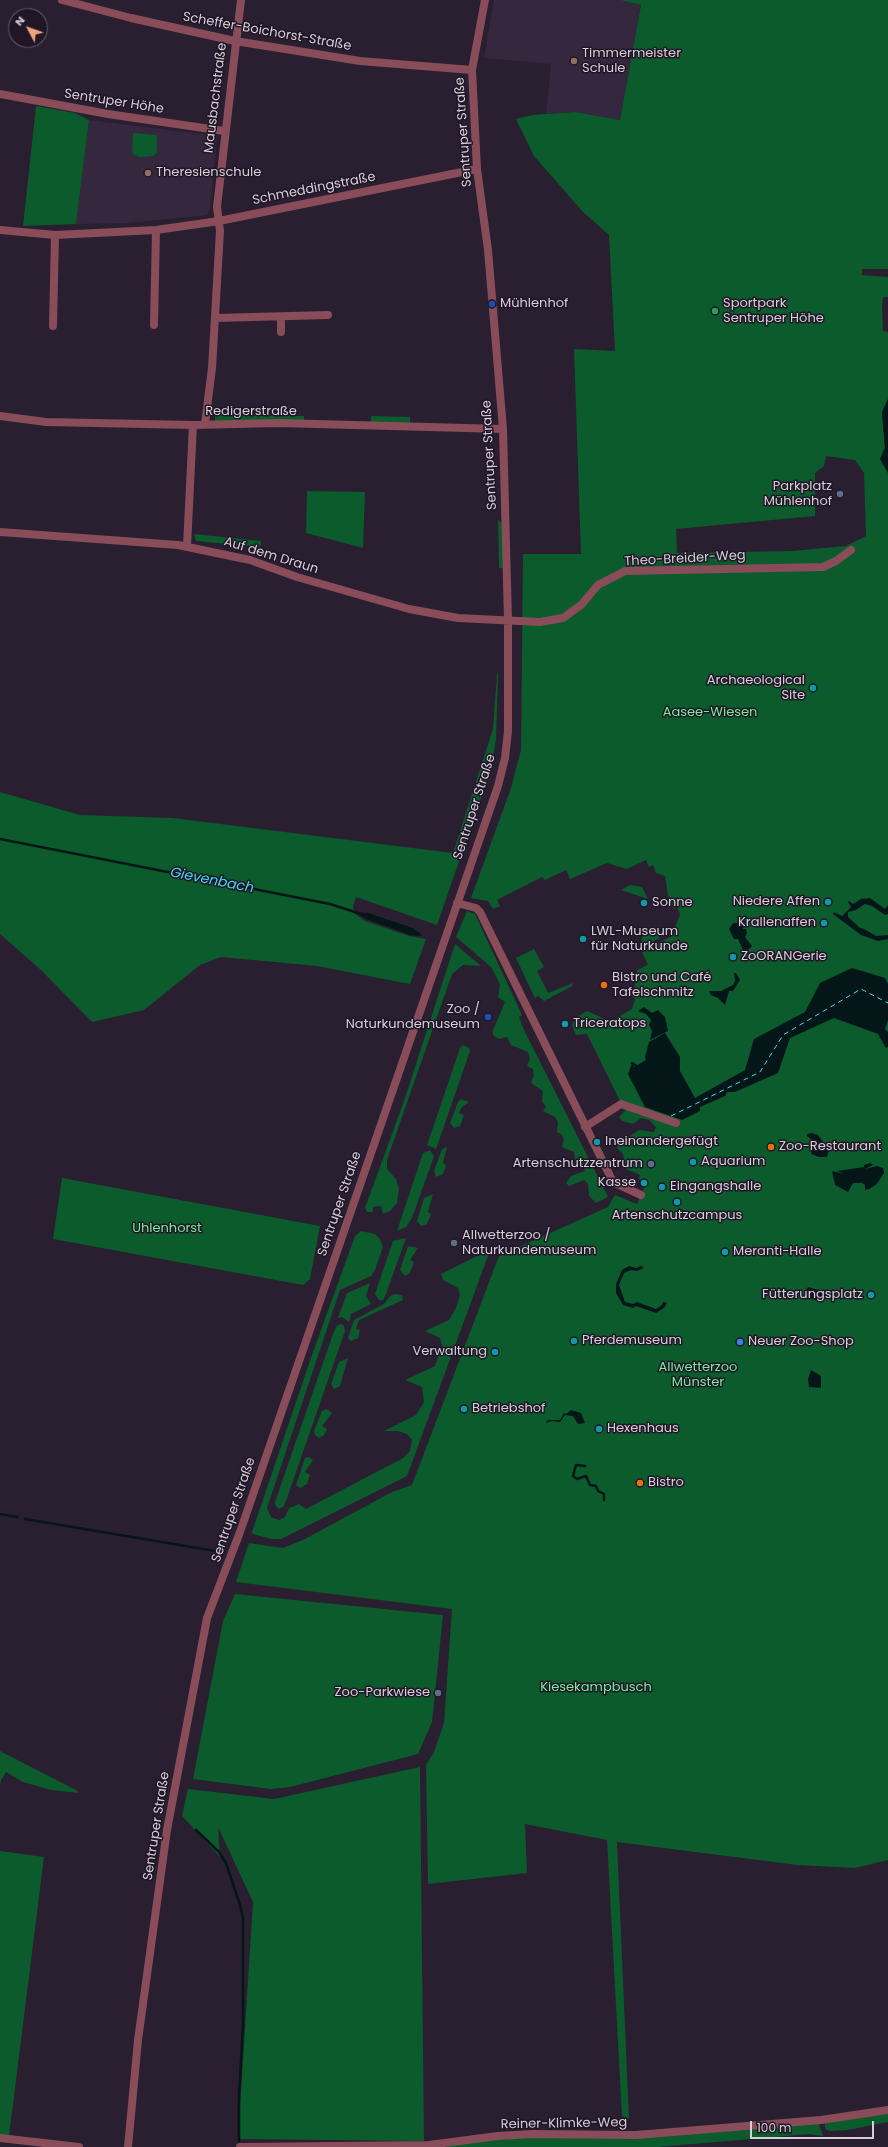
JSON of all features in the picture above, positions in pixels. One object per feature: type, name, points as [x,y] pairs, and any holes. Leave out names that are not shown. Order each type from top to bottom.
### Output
[{"type":"street","name":"Scheffer-Boichorst-Straße","points":[[62,0],[131,18],[235,41],[360,61],[472,70]]},
{"type":"street","name":"Mausbachstraße","points":[[205,424],[212,368],[220,231],[216,207],[241,0]]},
{"type":"street","name":"Sentruper Straße","points":[[128,2147],[138,2040],[167,1830],[207,1618],[240,1532],[498,786],[505,758],[508,731],[508,620],[503,429],[488,250],[477,169],[472,70],[485,0]]},
{"type":"street","name":"Sentruper Höhe","points":[[0,94],[108,114],[224,131]]},
{"type":"street","name":"Schmeddingstraße","points":[[0,230],[55,235],[156,230],[219,221],[477,169]]},
{"type":"street","points":[[154,325],[156,230]]},
{"type":"street","points":[[53,326],[55,235]]},
{"type":"street","points":[[215,318],[328,315]]},
{"type":"street","points":[[281,317],[281,332]]},
{"type":"street","name":"Redigerstraße","points":[[0,416],[46,422],[193,425],[279,424],[503,429]]},
{"type":"street","points":[[187,546],[193,425]]},
{"type":"street","name":"Auf dem Draun","points":[[0,532],[187,546],[250,560],[297,576],[409,609],[458,618],[508,620]]},
{"type":"street","name":"Theo-Breider-Weg","points":[[508,620],[540,622],[563,618],[581,605],[598,585],[625,571],[823,567],[836,561],[851,550]]},
{"type":"street","points":[[457,903],[476,908],[480,912],[613,1182],[641,1195]]},
{"type":"street","points":[[585,1127],[621,1104],[676,1123]]},
{"type":"street","name":"Reiner-Klimke-Weg","points":[[240,2147],[428,2145],[498,2136],[532,2134],[636,2135],[821,2120],[888,2110]]},
{"type":"street","points":[[0,2138],[79,2147]]},
{"type":"shaded area","name":"Timmermeister Schule","points":[[494,0],[620,0],[641,5],[620,120],[575,112],[546,114],[551,64],[484,58]]},
{"type":"shaded area","name":"Theresienschule","points":[[89,120],[217,136],[210,209],[207,215],[127,223],[76,224]]},
{"type":"shaded area","points":[[888,399],[888,473],[880,459],[885,448],[882,412]]},
{"type":"shaded area","points":[[870,898],[885,909],[888,905],[888,914],[885,915],[872,906],[865,904],[856,910],[848,912],[848,917],[860,928],[876,936],[888,935],[888,939],[878,941],[861,935],[833,914],[834,912],[842,916],[851,907],[848,902],[849,901],[853,904],[861,899]]},
{"type":"shaded area","points":[[355,912],[368,913],[413,928],[422,935],[410,935],[366,919]]},
{"type":"shaded area","points":[[745,920],[743,929],[746,929],[747,933],[745,937],[752,946],[747,951],[743,950],[738,939],[734,939],[729,929],[733,923],[742,923]]},
{"type":"shaded area","points":[[852,968],[885,978],[888,984],[888,1020],[885,1029],[888,1032],[888,1047],[886,1048],[878,1034],[834,1018],[790,1038],[778,1073],[735,1092],[727,1092],[725,1096],[700,1107],[700,1111],[682,1120],[645,1107],[628,1074],[632,1063],[634,1067],[646,1060],[645,1057],[649,1042],[665,1033],[680,1057],[680,1071],[695,1098],[745,1070],[754,1039],[805,1012],[820,983]]},
{"type":"shaded area","points":[[734,973],[736,973],[740,980],[733,991],[729,991],[725,1005],[718,998],[711,995],[709,991],[721,991],[733,985],[735,981]]},
{"type":"shaded area","points":[[644,1007],[652,1013],[658,1010],[665,1017],[668,1031],[650,1040],[652,1031],[649,1025],[651,1020],[646,1014],[638,1011]]},
{"type":"shaded area","points":[[812,1133],[818,1135],[829,1150],[827,1157],[819,1157],[811,1154],[815,1142],[807,1136],[807,1134]]},
{"type":"shaded area","points":[[870,1163],[873,1165],[865,1169],[877,1166],[883,1168],[884,1173],[877,1184],[865,1190],[865,1185],[862,1183],[853,1183],[848,1192],[835,1185],[832,1171],[845,1174],[837,1171],[864,1167],[864,1165]]},
{"type":"shaded area","points":[[629,1266],[636,1268],[641,1266],[644,1268],[637,1271],[631,1270],[624,1273],[619,1285],[625,1302],[633,1304],[637,1302],[656,1309],[662,1305],[663,1302],[667,1303],[664,1308],[656,1313],[636,1306],[633,1308],[623,1305],[616,1293],[616,1284],[622,1270]]},
{"type":"shaded area","points":[[808,1287],[822,1291],[824,1296],[821,1301],[817,1301],[808,1296],[805,1292]]},
{"type":"shaded area","points":[[811,1370],[821,1376],[821,1388],[809,1387],[808,1379]]},
{"type":"shaded area","points":[[571,1410],[581,1413],[585,1423],[578,1424],[573,1416],[565,1415],[560,1422],[552,1421],[545,1423],[548,1420],[560,1420],[564,1413],[566,1414]]},
{"type":"green space","points":[[620,0],[888,0],[888,269],[862,269],[862,275],[888,277],[888,297],[883,297],[882,307],[883,331],[888,332],[888,399],[882,412],[885,448],[882,453],[888,473],[888,1860],[855,1868],[797,1865],[617,1842],[629,2119],[622,2116],[607,1840],[525,1824],[527,1873],[428,1884],[426,1765],[434,1752],[444,1723],[452,1609],[236,1582],[249,1543],[283,1548],[303,1540],[392,1492],[412,1485],[499,1256],[608,1207],[615,1195],[637,1204],[644,1188],[639,1178],[640,1175],[626,1169],[623,1154],[618,1149],[617,1143],[622,1138],[627,1138],[639,1130],[654,1132],[656,1127],[649,1120],[641,1118],[633,1124],[622,1121],[619,1117],[625,1111],[587,1034],[576,1035],[572,1025],[575,1018],[587,1011],[607,1020],[606,1024],[632,1009],[635,999],[632,996],[636,982],[637,970],[648,965],[642,952],[672,936],[680,914],[677,907],[674,909],[668,896],[665,876],[656,873],[653,865],[649,867],[646,860],[627,869],[607,863],[570,879],[566,870],[545,880],[542,877],[497,900],[500,906],[493,909],[488,901],[471,898],[511,788],[521,750],[523,554],[581,554],[574,349],[615,351],[609,235],[583,212],[534,156],[516,119],[533,115],[575,112],[620,120],[641,5]],"holes":[[[826,456],[855,460],[864,473],[866,536],[846,546],[792,551],[677,553],[676,529],[815,516],[815,473],[824,466]]]},
{"type":"green space","points":[[36,106],[75,113],[89,120],[76,224],[23,226]]},
{"type":"green space","points":[[133,133],[157,135],[157,153],[153,156],[139,157],[134,155],[132,152]]},
{"type":"green space","points":[[215,415],[304,416],[304,422],[215,421]]},
{"type":"green space","points":[[371,416],[410,417],[410,423],[371,423]]},
{"type":"green space","points":[[307,491],[365,492],[363,548],[306,533]]},
{"type":"green space","points":[[498,520],[502,523],[503,568],[499,568]]},
{"type":"green space","points":[[194,534],[261,541],[261,545],[259,547],[196,541]]},
{"type":"green space","points":[[497,674],[496,739],[491,769],[437,925],[356,897],[353,906],[354,913],[365,921],[409,936],[426,939],[410,984],[317,966],[221,957],[200,965],[144,1010],[92,1022],[41,970],[0,934],[0,792],[80,815],[173,818],[453,853],[493,729]]},
{"type":"green space","points":[[630,885],[642,887],[648,899],[621,890]]},
{"type":"green space","points":[[467,911],[475,914],[522,1015],[519,1017],[524,1030],[608,1197],[596,1203],[589,1196],[588,1184],[584,1180],[569,1186],[566,1183],[571,1176],[585,1171],[583,1166],[576,1164],[574,1152],[562,1147],[564,1139],[562,1135],[557,1132],[558,1122],[555,1117],[543,1111],[546,1107],[542,1101],[543,1091],[531,1083],[534,1075],[533,1069],[527,1066],[530,1059],[528,1052],[511,1045],[507,1037],[499,1039],[493,1035],[493,1030],[505,1002],[498,997],[500,984],[491,967],[456,937]]},
{"type":"green space","points":[[652,927],[660,938],[644,946],[640,945],[645,930]]},
{"type":"green space","points":[[455,944],[481,966],[463,965],[452,974],[387,1160],[387,1169],[396,1179],[399,1189],[397,1203],[390,1211],[383,1214],[381,1206],[373,1207],[373,1212],[367,1212],[365,1208],[404,1101]]},
{"type":"green space","points":[[534,949],[544,967],[537,971],[548,993],[573,983],[572,986],[544,1001],[538,996],[535,998],[516,958]]},
{"type":"green space","points":[[463,1045],[469,1048],[470,1051],[436,1149],[427,1145],[460,1048]]},
{"type":"green space","points":[[461,1099],[469,1102],[461,1108],[459,1113],[464,1115],[460,1126],[454,1128],[450,1123],[458,1102]]},
{"type":"green space","points":[[447,1147],[443,1162],[446,1166],[443,1174],[436,1177],[434,1171],[442,1149]]},
{"type":"green space","points":[[430,1150],[434,1156],[412,1218],[406,1227],[397,1231],[423,1153]]},
{"type":"green space","name":"Uhlenhorst","points":[[62,1178],[320,1226],[310,1279],[303,1285],[53,1239]]},
{"type":"green space","points":[[433,1194],[428,1212],[431,1214],[427,1224],[421,1226],[417,1221],[424,1198]]},
{"type":"green space","points":[[361,1231],[375,1234],[380,1239],[383,1247],[375,1270],[371,1276],[340,1290],[267,1508],[271,1517],[279,1520],[285,1517],[289,1508],[299,1504],[306,1509],[403,1458],[410,1451],[412,1440],[407,1434],[398,1431],[384,1431],[416,1415],[424,1402],[422,1387],[405,1380],[435,1366],[442,1345],[440,1338],[425,1331],[449,1320],[456,1308],[460,1295],[458,1288],[443,1280],[441,1274],[487,1251],[488,1256],[407,1476],[281,1539],[272,1539],[253,1534],[252,1532],[312,1355],[355,1236]]},
{"type":"green space","points":[[406,1238],[386,1294],[383,1300],[379,1300],[375,1294],[393,1241]]},
{"type":"green space","points":[[408,1246],[418,1248],[410,1260],[414,1262],[410,1273],[405,1276],[400,1270]]},
{"type":"green space","points":[[370,1283],[366,1296],[371,1304],[351,1314],[349,1322],[342,1317],[338,1318],[347,1293]]},
{"type":"green space","points":[[395,1294],[402,1295],[403,1300],[359,1320],[356,1329],[360,1330],[358,1338],[351,1341],[348,1338],[354,1320],[384,1304],[390,1296]]},
{"type":"green space","points":[[341,1324],[344,1326],[345,1331],[287,1498],[284,1506],[279,1509],[275,1505],[275,1502],[334,1331],[337,1326]]},
{"type":"green space","points":[[348,1358],[340,1386],[334,1389],[331,1384],[339,1362]]},
{"type":"green space","points":[[327,1409],[332,1413],[322,1426],[327,1429],[324,1435],[319,1438],[315,1435],[314,1431],[322,1411]]},
{"type":"green space","points":[[309,1457],[313,1460],[305,1472],[310,1475],[307,1484],[300,1488],[296,1485],[305,1458]]},
{"type":"green space","points":[[235,1594],[443,1615],[432,1722],[418,1754],[290,1787],[271,1789],[193,1779],[223,1621]]},
{"type":"green space","points":[[0,1751],[76,1790],[79,1793],[51,1790],[23,1782],[6,1772],[1,1780],[0,1786]]},
{"type":"green space","points":[[420,1767],[424,2141],[238,2139],[253,1902],[218,1827],[220,1857],[182,1816],[188,1789],[274,1799]]},
{"type":"green space","points":[[0,1851],[44,1857],[9,2136],[0,2135]]},
{"type":"green space","points":[[888,2110],[888,2122],[848,2130],[830,2131],[825,2129],[825,2123]]},
{"type":"green space","points":[[818,2121],[823,2136],[809,2134],[658,2147],[447,2147],[448,2144],[532,2134],[636,2135]]},
{"type":"waterway","name":"Gievenbach","points":[[0,839],[330,904],[358,913]]},
{"type":"waterway","name":"Gievenbach","points":[[632,1063],[638,1067]]},
{"type":"waterway","points":[[585,1466],[576,1465],[573,1476],[577,1479],[586,1476],[590,1485],[596,1486],[598,1491],[604,1494],[604,1500]]},
{"type":"waterway","points":[[0,1514],[17,1517]]},
{"type":"waterway","points":[[25,1519],[215,1551]]},
{"type":"waterway","points":[[196,1830],[219,1852],[226,1863],[243,1918],[243,2025],[239,2097],[239,2141]]},
{"type":"ferry route","points":[[671,1116],[760,1072],[783,1035],[861,989],[888,1003]]},
{"type":"place","name":"Timmermeister Schule","points":[[574,61]]},
{"type":"place","name":"Theresienschule","points":[[148,173]]},
{"type":"place","name":"Mühlenhof","points":[[492,304]]},
{"type":"place","name":"Sportpark Sentruper Höhe","points":[[715,311]]},
{"type":"place","name":"Parkplatz Mühlenhof","points":[[840,494]]},
{"type":"place","name":"Archaeological Site","points":[[813,688]]},
{"type":"place","name":"Niedere Affen","points":[[828,902]]},
{"type":"place","name":"Sonne","points":[[644,903]]},
{"type":"place","name":"Krallenaffen","points":[[824,923]]},
{"type":"place","name":"LWL-Museum für Naturkunde","points":[[583,939]]},
{"type":"place","name":"ZoORANGerie","points":[[733,957]]},
{"type":"place","name":"Bistro und Café Tafelschmitz","points":[[604,985]]},
{"type":"place","name":"Zoo / Naturkundemuseum","points":[[488,1017]]},
{"type":"place","name":"Triceratops","points":[[565,1024]]},
{"type":"place","name":"Ineinandergefügt","points":[[597,1142]]},
{"type":"place","name":"Zoo-Restaurant","points":[[771,1147]]},
{"type":"place","name":"Aquarium","points":[[693,1162]]},
{"type":"place","name":"Artenschutzzentrum","points":[[651,1164]]},
{"type":"place","name":"Kasse","points":[[644,1183]]},
{"type":"place","name":"Eingangshalle","points":[[662,1187]]},
{"type":"place","name":"Artenschutzcampus","points":[[677,1202]]},
{"type":"place","name":"Allwetterzoo / Naturkundemuseum","points":[[454,1243]]},
{"type":"place","name":"Meranti-Halle","points":[[725,1252]]},
{"type":"place","name":"Fütterungsplatz","points":[[871,1295]]},
{"type":"place","name":"Pferdemuseum","points":[[574,1341]]},
{"type":"place","name":"Neuer Zoo-Shop","points":[[740,1342]]},
{"type":"place","name":"Verwaltung","points":[[495,1352]]},
{"type":"place","name":"Betriebshof","points":[[464,1409]]},
{"type":"place","name":"Hexenhaus","points":[[599,1429]]},
{"type":"place","name":"Bistro","points":[[640,1483]]},
{"type":"place","name":"Zoo-Parkwiese","points":[[438,1693]]},
{"type":"park label","name":"Aasee-Wiesen","points":[[710,713]]},
{"type":"park label","name":"Allwetterzoo Münster","points":[[698,1376]]},
{"type":"park label","name":"Kiesekampbusch","points":[[596,1688]]}]
